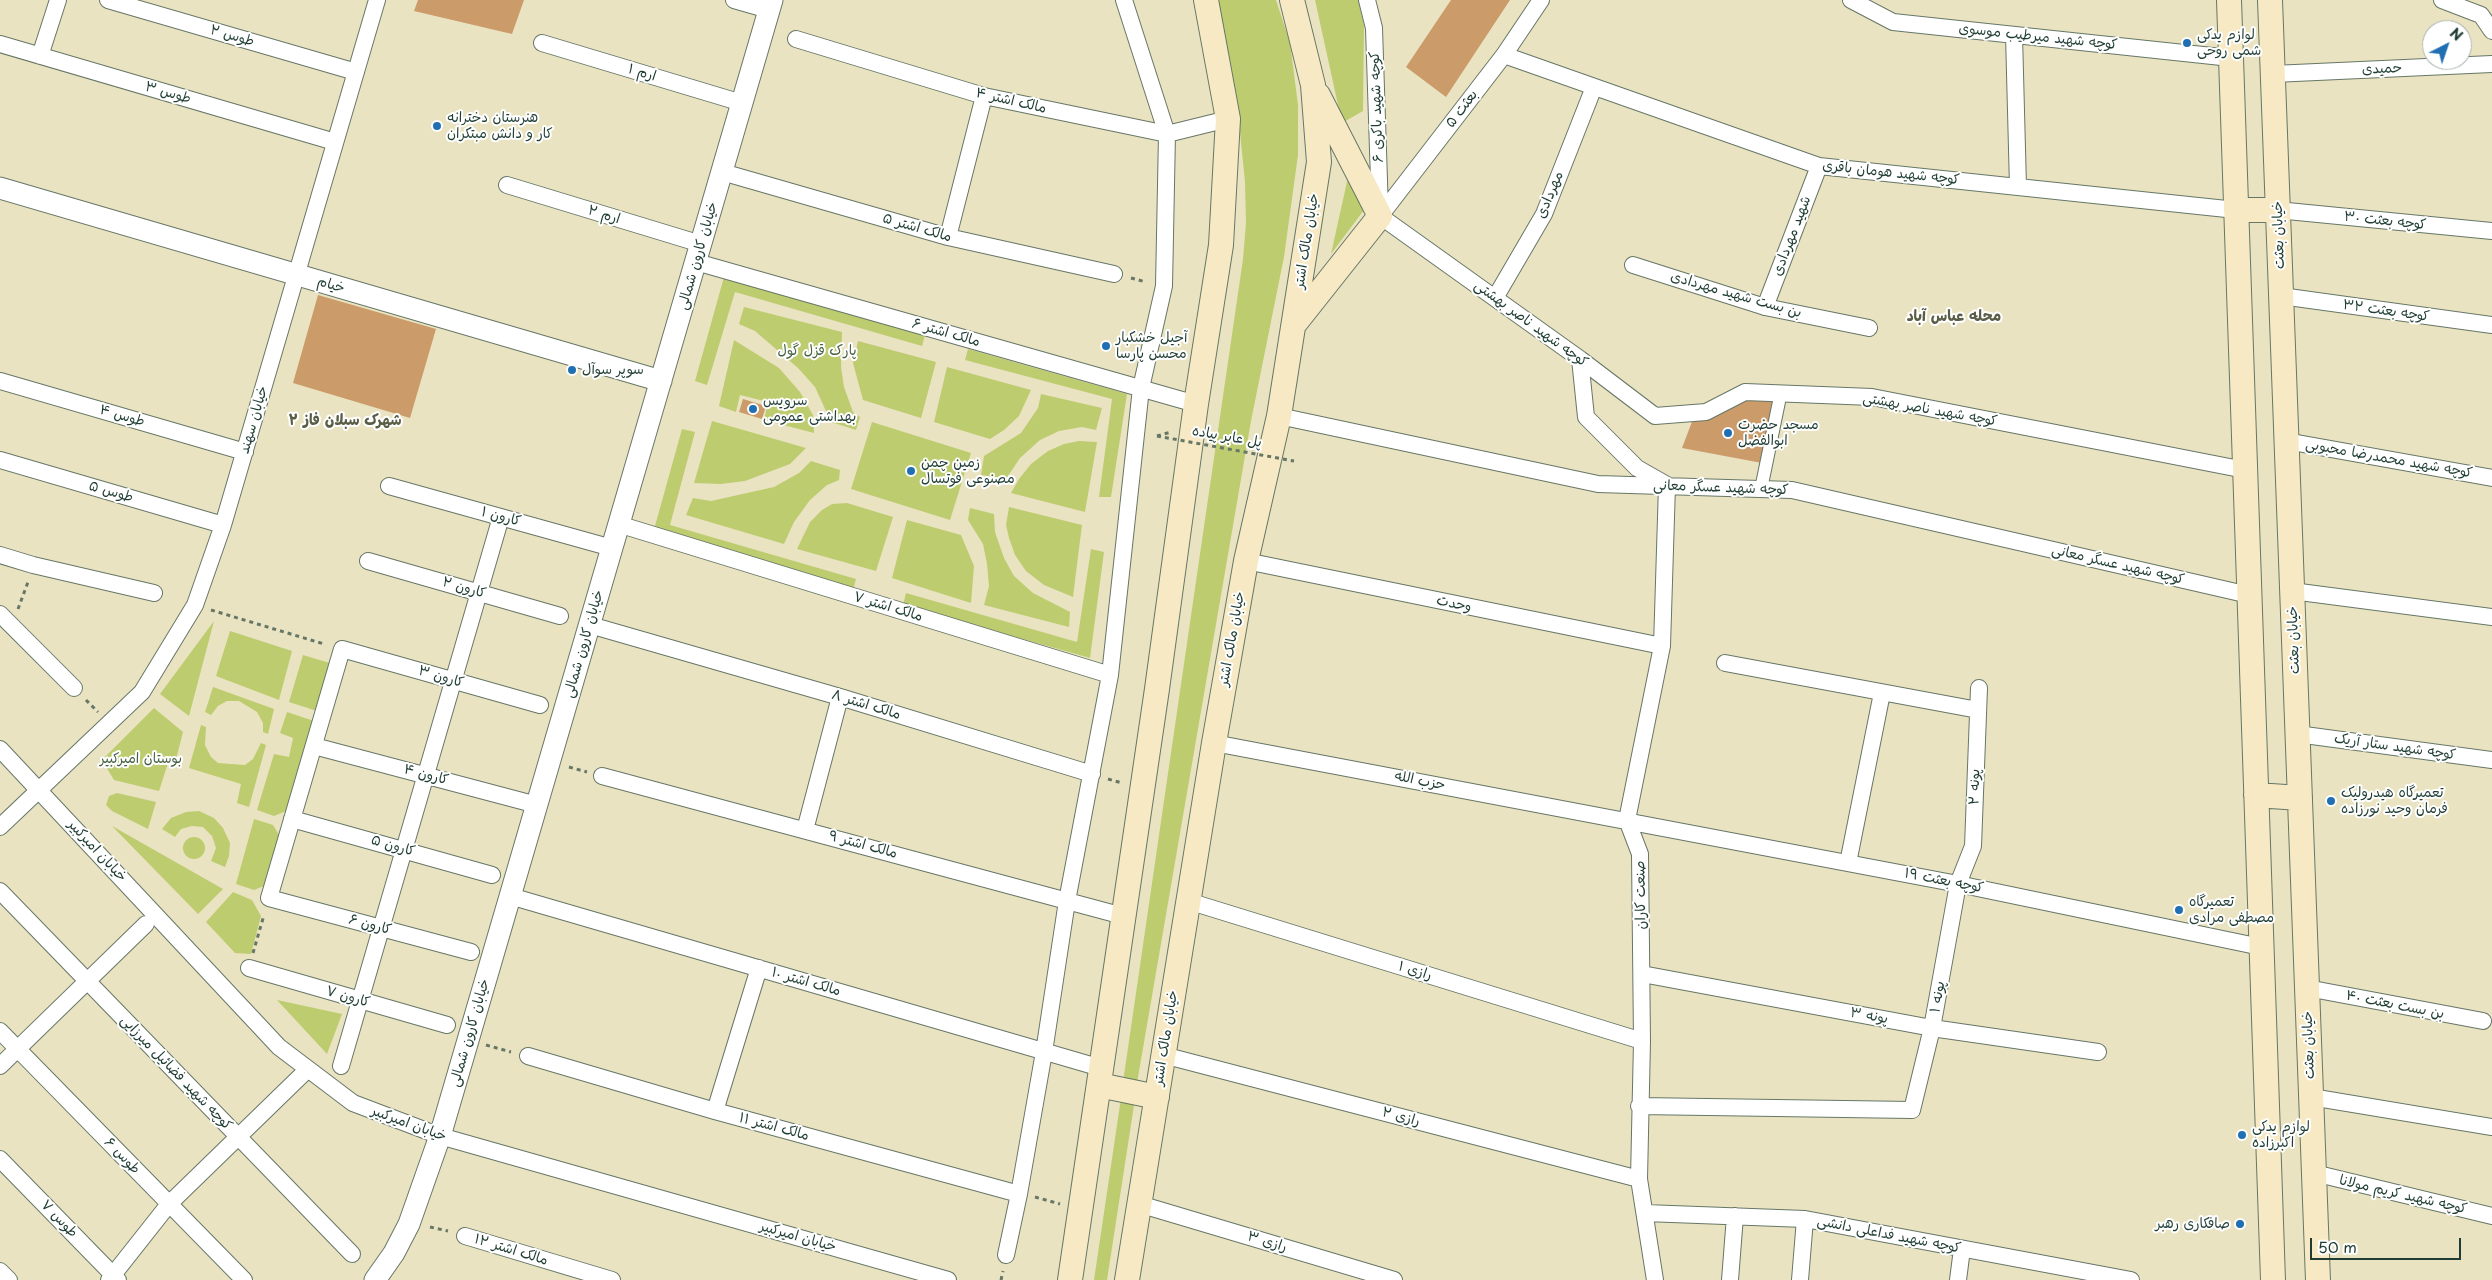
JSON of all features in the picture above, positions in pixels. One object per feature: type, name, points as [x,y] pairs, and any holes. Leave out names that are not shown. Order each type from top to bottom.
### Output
[{"type":"main road","points":[[1070,1280],[1196,404],[1221,246],[1228,119],[1206,0]]},
{"type":"main road","name":"خیابان مالک اشتر","points":[[1127,1280],[1214,743],[1246,561],[1278,416],[1319,162],[1313,85],[1292,0]]},
{"type":"main road","points":[[2228,0],[2273,1280]]},
{"type":"main road","name":"خیابان بعثت","points":[[2270,0],[2318,1280]]},
{"type":"main road","points":[[1293,326],[1380,216],[1313,85]]},
{"type":"main road","points":[[2236,210],[2278,210]]},
{"type":"main road","points":[[2256,795],[2300,798]]},
{"type":"main road","points":[[1100,1077],[1157,1096]]},
{"type":"street","points":[[40,56],[58,0]]},
{"type":"street","name":"طوس ۲","points":[[108,0],[356,72]]},
{"type":"street","name":"خیابان سهند","points":[[0,827],[142,692],[195,605],[223,525],[245,452],[377,0]]},
{"type":"street","points":[[734,0],[771,5]]},
{"type":"street","points":[[1006,1255],[1019,1194],[1044,1052],[1067,900],[1110,674],[1141,388],[1164,286],[1167,134],[1124,0]]},
{"type":"street","name":"کوچه شهید باکری ۶","points":[[1367,0],[1374,28],[1380,216]]},
{"type":"street","name":"بعثت ۵","points":[[1380,216],[1504,55],[1541,0]]},
{"type":"street","name":"کوچه شهید میرطیب موسوی","points":[[1851,0],[1893,22],[2231,58]]},
{"type":"street","points":[[2442,0],[2481,15],[2492,31]]},
{"type":"street","name":"خیابان کارون شمالی","points":[[375,1280],[394,1253],[410,1221],[440,1136],[771,5]]},
{"type":"street","points":[[2014,35],[2018,187]]},
{"type":"street","name":"مالک اشتر ۴","points":[[796,39],[984,96],[1167,134],[1228,119]]},
{"type":"street","name":"ارم ۱","points":[[542,42],[742,103]]},
{"type":"street","name":"طوس ۳","points":[[0,44],[335,142]]},
{"type":"street","name":"کوچه شهید هومان باقری","points":[[1504,55],[1820,166],[2236,210]]},
{"type":"street","name":"حمیدی","points":[[2272,74],[2492,64]]},
{"type":"street","name":"مهردادی","points":[[1495,298],[1544,214],[1594,87]]},
{"type":"street","points":[[948,237],[984,96]]},
{"type":"street","name":"شهید مهردادی","points":[[1765,307],[1820,166]]},
{"type":"street","name":"مالک اشتر ۵","points":[[722,172],[948,237],[1114,274]]},
{"type":"street","name":"ارم ۲","points":[[507,185],[698,253]]},
{"type":"street","name":"خیام","points":[[0,188],[661,381]]},
{"type":"street","name":"کوچه بعثت ۳۰","points":[[2278,210],[2492,231]]},
{"type":"street","name":"کوچه شهید ناصر بهشتی","points":[[1380,216],[1580,359],[1655,416],[1706,412],[1745,392],[1872,397],[2245,470]]},
{"type":"street","name":"مالک اشتر ۶","points":[[698,253],[1196,404]]},
{"type":"street","name":"بن بست شهید مهردادی","points":[[1633,266],[1765,307],[1869,328]]},
{"type":"street","name":"کوچه بعثت ۳۲","points":[[2281,296],[2492,325]]},
{"type":"street","points":[[1580,359],[1586,417],[1637,468],[1667,485],[1662,646],[1627,820]]},
{"type":"street","name":"طوس ۴","points":[[0,381],[245,452]]},
{"type":"street","points":[[1761,489],[1781,392]]},
{"type":"street","name":"کوچه شهید عسگر معانی","points":[[1278,416],[1598,484],[1792,490],[2249,595]]},
{"type":"street","name":"کوچه شهید محمدرضا محبوبی","points":[[2286,441],[2492,478]]},
{"type":"street","name":"طوس ۵","points":[[0,460],[223,525]]},
{"type":"street","name":"کارون ۱","points":[[390,486],[612,548]]},
{"type":"street","points":[[341,1066],[501,517]]},
{"type":"street","name":"مالک اشتر ۷","points":[[618,524],[1110,674]]},
{"type":"street","points":[[0,555],[34,565],[154,593]]},
{"type":"street","name":"کارون ۲","points":[[368,561],[560,616]]},
{"type":"street","name":"وحدت","points":[[1246,561],[1662,646]]},
{"type":"street","points":[[2292,591],[2492,618]]},
{"type":"street","points":[[0,614],[74,688]]},
{"type":"street","name":"مالک اشتر ۸","points":[[590,625],[840,696],[1092,774]]},
{"type":"street","points":[[269,898],[342,649]]},
{"type":"street","name":"کارون ۳","points":[[342,649],[540,705]]},
{"type":"street","points":[[1725,663],[1978,710]]},
{"type":"street","name":"پونه ۲","points":[[1958,884],[1973,846],[1979,688]]},
{"type":"street","points":[[1848,862],[1882,693]]},
{"type":"street","points":[[805,830],[840,696]]},
{"type":"street","name":"کوچه شهید ستار آریک","points":[[2297,734],[2492,760]]},
{"type":"street","name":"حزب الله","points":[[1214,743],[1627,820]]},
{"type":"street","name":"کارون ۴","points":[[314,746],[537,805]]},
{"type":"street","name":"خیابان امیرکبیر","points":[[0,749],[279,1047],[353,1103],[440,1136],[948,1280]]},
{"type":"street","name":"مالک اشتر ۹","points":[[602,776],[1123,916]]},
{"type":"street","name":"کارون ۵","points":[[292,819],[492,875]]},
{"type":"street","name":"کوچه بعثت ۱۹","points":[[1627,820],[1958,884],[2261,947]]},
{"type":"street","name":"صنعت کاران","points":[[1627,820],[1640,854],[1642,1041],[1639,1106],[1639,1179],[1655,1280]]},
{"type":"street","name":"پونه ۱","points":[[1639,1106],[1912,1110],[1932,1028],[1958,884]]},
{"type":"street","name":"کوچه شهید فضائیل میرزایی","points":[[0,891],[352,1254]]},
{"type":"street","name":"مالک اشتر ۱۰","points":[[510,896],[1044,1052],[1100,1077]]},
{"type":"street","name":"کارون ۶","points":[[269,898],[471,952]]},
{"type":"street","name":"رازی ۱","points":[[1188,901],[1642,1041]]},
{"type":"street","points":[[0,1066],[146,924]]},
{"type":"street","name":"کارون ۷","points":[[249,968],[447,1025]]},
{"type":"street","points":[[715,1111],[759,968]]},
{"type":"street","name":"پونه ۳","points":[[1642,974],[1932,1028],[2098,1052]]},
{"type":"street","name":"بن بست بعثت ۴۰","points":[[2307,988],[2483,1021]]},
{"type":"street","name":"طوس ۶","points":[[0,1031],[244,1280]]},
{"type":"street","name":"رازی ۲","points":[[1163,1055],[1639,1179]]},
{"type":"street","name":"مالک اشتر ۱۱","points":[[528,1056],[715,1111],[1019,1194]]},
{"type":"street","points":[[113,1278],[169,1204],[308,1069]]},
{"type":"street","points":[[2311,1097],[2492,1127]]},
{"type":"street","name":"طوس ۷","points":[[0,1159],[113,1278]]},
{"type":"street","name":"کوچه شهید کریم مولانا","points":[[2314,1173],[2492,1216]]},
{"type":"street","name":"رازی ۳","points":[[1139,1204],[1394,1280]]},
{"type":"street","name":"کوچه شهید فداعلی دانشی","points":[[1645,1213],[1805,1219],[2131,1280]]},
{"type":"street","points":[[1730,1280],[1735,1216]]},
{"type":"street","points":[[1800,1280],[1805,1219]]},
{"type":"street","name":"مالک اشتر ۱۲","points":[[465,1236],[612,1280]]},
{"type":"street","points":[[1958,1280],[1962,1249]]},
{"type":"street","points":[[0,1271],[9,1280]]},
{"type":"path","name":"پل عابر پیاده","points":[[1157,436],[1294,461]]},
{"type":"path","points":[[12,626],[34,565]]},
{"type":"path","points":[[195,605],[342,649]]},
{"type":"path","points":[[74,688],[109,723]]},
{"type":"path","points":[[550,761],[602,776]]},
{"type":"path","points":[[1092,774],[1141,789]]},
{"type":"path","points":[[249,968],[269,898]]},
{"type":"path","points":[[469,1040],[528,1056]]},
{"type":"path","points":[[1019,1194],[1081,1209]]},
{"type":"path","name":"مالک اشتر ۱۲","points":[[410,1221],[465,1236]]},
{"type":"green space","points":[[1214,0],[1276,0],[1290,43],[1298,105],[1298,155],[1284,257],[1251,421],[1137,1083],[1123,1082],[1243,259],[1246,223],[1245,182],[1236,93]]},
{"type":"green space","points":[[1315,0],[1358,0],[1364,25],[1363,111],[1342,123]]},
{"type":"green space","points":[[1348,177],[1364,210],[1331,254]]},
{"type":"green space","name":"پارک قزل گول","points":[[724,277],[925,335],[922,346],[735,292],[707,385],[695,381]]},
{"type":"green space","name":"پارک قزل گول","points":[[744,307],[842,332],[841,367],[844,387],[853,412],[860,417],[856,430],[831,422],[815,387],[798,368],[755,331],[739,324]]},
{"type":"green space","name":"پارک قزل گول","points":[[734,340],[779,368],[800,392],[813,415],[814,433],[764,420],[768,402],[740,395],[736,412],[719,406]]},
{"type":"green space","name":"پارک قزل گول","points":[[858,341],[936,362],[921,418],[863,400],[853,363]]},
{"type":"green space","points":[[968,349],[1127,394],[1111,497],[1099,497],[1112,399],[965,360]]},
{"type":"green space","points":[[947,367],[1031,390],[1019,416],[1004,430],[990,439],[934,422]]},
{"type":"green space","points":[[1041,394],[1102,408],[1096,430],[1082,427],[1059,431],[1040,440],[1020,458],[1006,479],[981,475],[984,456],[1021,433],[1038,408]]},
{"type":"green space","points":[[712,421],[806,448],[790,464],[745,481],[721,484],[694,483]]},
{"type":"green space","name":"زمین چمن مصنوعی فوتسال","points":[[872,422],[971,453],[950,520],[851,489]]},
{"type":"green space","points":[[682,429],[695,432],[670,525],[856,579],[853,590],[653,533]]},
{"type":"green space","points":[[1079,441],[1097,442],[1085,512],[1011,493],[1031,464],[1048,451],[1064,444]]},
{"type":"green space","points":[[811,461],[840,470],[839,480],[827,485],[810,500],[794,522],[784,544],[686,515],[693,498],[711,501],[774,487],[799,473]]},
{"type":"green space","points":[[847,503],[893,517],[876,571],[797,549],[810,522],[822,510],[832,504]]},
{"type":"green space","points":[[1009,507],[1082,525],[1073,597],[1044,585],[1026,571],[1015,555],[1009,538],[1006,525]]},
{"type":"green space","points":[[970,508],[994,514],[995,532],[1004,558],[1014,576],[1033,593],[1070,612],[1069,627],[984,605],[989,586],[987,564],[983,544],[968,520]]},
{"type":"green space","points":[[907,520],[961,535],[974,566],[971,603],[892,578]]},
{"type":"green space","points":[[1091,549],[1104,552],[1090,658],[903,605],[906,593],[1077,642]]},
{"type":"green space","name":"بوستان امیرکبیر","points":[[214,621],[189,716],[160,694]]},
{"type":"green space","points":[[230,631],[292,651],[279,700],[216,676]]},
{"type":"green space","points":[[303,655],[333,664],[320,712],[289,702]]},
{"type":"green space","points":[[213,687],[274,709],[268,734],[263,732],[263,723],[257,712],[239,701],[227,701],[218,706],[211,715],[205,712]]},
{"type":"green space","name":"بوستان امیرکبیر","points":[[154,708],[183,732],[175,763],[168,763],[159,791],[114,780],[102,760]]},
{"type":"green space","points":[[287,712],[317,722],[291,809],[274,816],[257,810],[274,754],[289,757],[293,738],[280,733]]},
{"type":"green space","name":"بوستان امیرکبیر","points":[[201,725],[206,727],[205,745],[211,757],[218,763],[245,765],[253,759],[261,743],[266,745],[249,807],[237,803],[241,784],[189,768]]},
{"type":"green space","name":"بوستان امیرکبیر","points":[[117,793],[156,802],[148,829],[112,811],[106,805],[109,796]]},
{"type":"green space","points":[[199,811],[214,818],[223,828],[230,843],[229,856],[225,867],[211,861],[216,848],[212,836],[203,827],[192,826],[181,829],[175,837],[162,829],[171,818],[186,812]]},
{"type":"green space","points":[[254,819],[273,825],[282,840],[269,884],[254,890],[236,884]]},
{"type":"green space","points":[[112,826],[223,889],[198,914]]},
{"type":"green space","points":[[190,837],[198,837],[205,844],[205,852],[198,859],[190,859],[183,852],[183,844]]},
{"type":"green space","points":[[233,892],[252,900],[261,916],[251,954],[235,953],[206,922]]},
{"type":"green space","points":[[277,1000],[342,1014],[327,1054]]},
{"type":"green space","points":[[1121,1098],[1135,1099],[1107,1280],[1094,1280]]},
{"type":"building","points":[[418,0],[524,0],[512,34],[414,11]]},
{"type":"building","points":[[1451,0],[1510,0],[1446,97],[1406,67]]},
{"type":"building","points":[[318,295],[436,329],[410,418],[293,383]]},
{"type":"building","name":"سرویس بهداشتی عمومی","points":[[743,399],[766,406],[762,419],[739,412]]},
{"type":"building","name":"مسجد حضرت ابوالفضل","points":[[1746,399],[1774,399],[1762,463],[1682,448],[1693,419]]},
{"type":"place","name":"لوازم یدکی شمی روحی","points":[[2187,43]]},
{"type":"place","name":"هنرستان دخترانه کار و دانش مبتکران","points":[[437,126]]},
{"type":"place","name":"آجیل خشکبار محسن پارسا","points":[[1106,346]]},
{"type":"place","name":"سوپر سوآل","points":[[572,370]]},
{"type":"place","name":"سرویس بهداشتی عمومی","points":[[753,409]]},
{"type":"place","name":"مسجد حضرت ابوالفضل","points":[[1728,433]]},
{"type":"place","name":"زمین چمن مصنوعی فوتسال","points":[[911,471]]},
{"type":"place","name":"تعمیرگاه هیدرولیک فرمان وحید نورزاده","points":[[2331,801]]},
{"type":"place","name":"تعمیرگاه مصطفی مرادی","points":[[2179,910]]},
{"type":"place","name":"لوازم یدکی اکبرزاده","points":[[2242,1135]]},
{"type":"place","name":"صافکاری رهبر","points":[[2240,1224]]},
{"type":"district","name":"محله عباس آباد","points":[[1954,317]]},
{"type":"district","name":"شهرک سبلان فاز ۲","points":[[345,421]]}]
